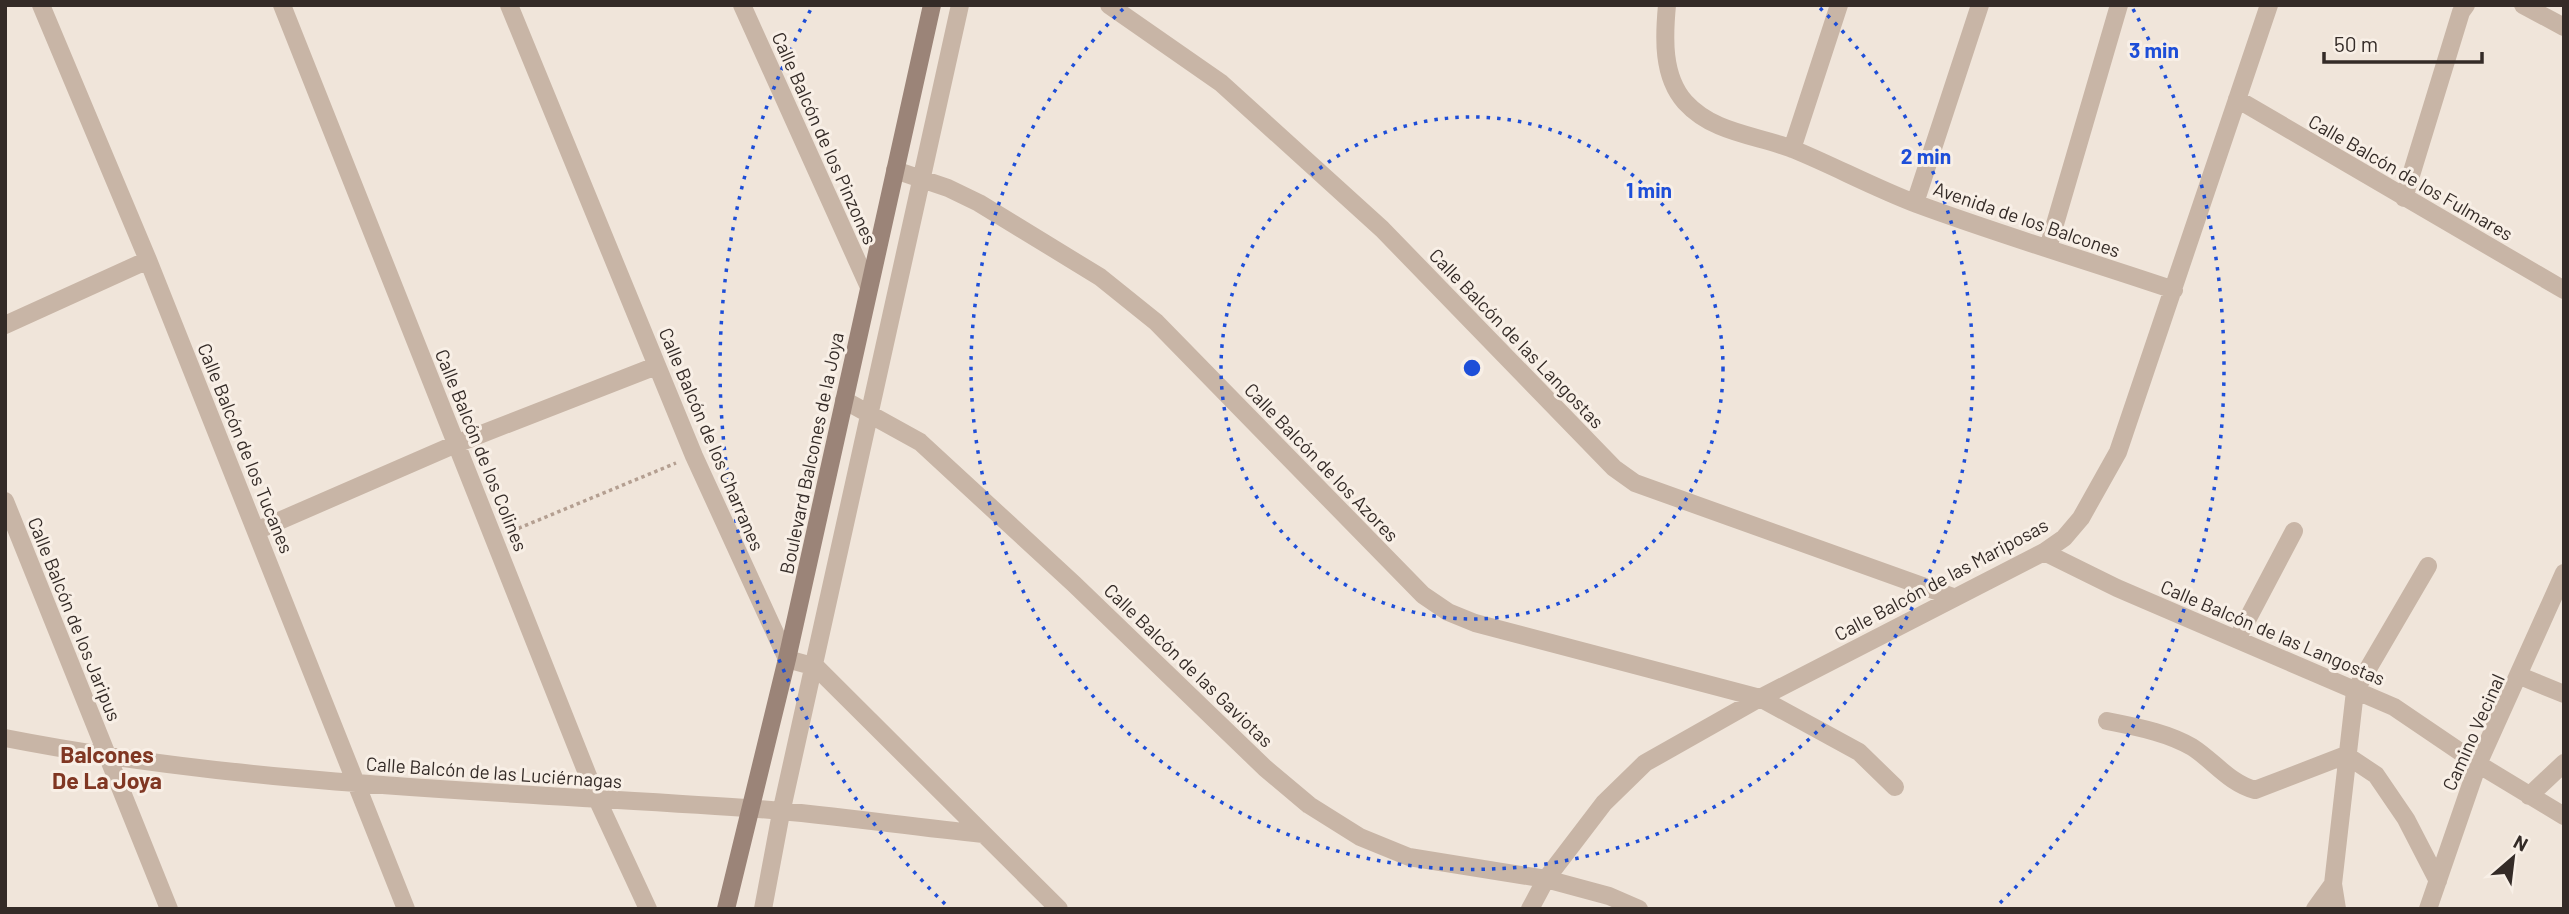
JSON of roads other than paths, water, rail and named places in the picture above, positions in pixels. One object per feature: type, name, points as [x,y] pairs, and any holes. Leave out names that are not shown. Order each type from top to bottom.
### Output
[{"type":"street","name":"Calle Balcón de los Tucanes","points":[[41,5],[148,260],[406,909]]},
{"type":"street","name":"Calle Balcón de los Colines","points":[[282,5],[598,801],[648,909]]},
{"type":"street","name":"Calle Balcón de los Charranes","points":[[509,5],[694,456],[787,659]]},
{"type":"street","name":"Calle Balcón de los Pinzones","points":[[742,5],[869,287]]},
{"type":"street","name":"Boulevard Balcones de la Joya","points":[[726,909],[787,659],[932,5]]},
{"type":"street","points":[[763,909],[781,813],[816,667],[960,5]]},
{"type":"street","name":"Calle Balcón de las Langostas","points":[[1109,5],[1221,83],[1372,220],[1614,468],[1635,483],[1656,493],[1953,597]]},
{"type":"street","name":"Avenida de los Balcones","points":[[1667,5],[1667,57],[1671,78],[1683,99],[1712,122],[1741,135],[1792,149],[1915,203],[2174,290]]},
{"type":"street","points":[[1792,149],[1839,5]]},
{"type":"street","points":[[1915,203],[1980,5]]},
{"type":"street","points":[[2048,248],[2119,5]]},
{"type":"street","name":"Calle Balcón de las Mariposas","points":[[1530,909],[1546,879],[1604,803],[1645,763],[1760,698],[2044,552],[2064,538],[2081,519],[2118,452],[2269,5]]},
{"type":"street","points":[[2404,198],[2466,5]]},
{"type":"street","points":[[2523,5],[2564,27]]},
{"type":"street","name":"Calle Balcón de los Fulmares","points":[[2237,99],[2564,290]]},
{"type":"street","name":"Calle Balcón de los Azores","points":[[895,170],[979,203],[1089,270],[1146,314],[1423,595],[1448,612],[1475,623],[1760,698],[1859,752],[1895,787]]},
{"type":"street","points":[[5,325],[148,260]]},
{"type":"street","points":[[256,531],[456,444],[656,366]]},
{"type":"street","name":"Calle Balcón de las Gaviotas","points":[[844,400],[872,413],[920,442],[1074,584],[1265,768],[1309,805],[1360,837],[1409,857],[1546,879],[1609,896],[1639,909]]},
{"type":"street","name":"Calle Balcón de los Jaripus","points":[[5,500],[169,909]]},
{"type":"street","points":[[2237,639],[2294,531]]},
{"type":"street","name":"Calle Balcón de las Langostas","points":[[2044,552],[2117,588],[2414,719],[2478,764],[2564,816]]},
{"type":"street","points":[[2337,909],[2333,884],[2355,691],[2428,566]]},
{"type":"street","name":"Camino Vecinal","points":[[2428,909],[2478,764],[2559,596],[2564,573]]},
{"type":"street","points":[[787,659],[816,667],[1059,909]]},
{"type":"street","points":[[2520,676],[2564,694]]},
{"type":"street","points":[[2107,721],[2173,738],[2213,762],[2234,782],[2255,790],[2346,755]]},
{"type":"street","name":"Calle Balcón de las Luciérnagas","points":[[5,738],[107,758],[356,784],[598,801],[750,808],[983,834]]},
{"type":"street","points":[[2346,755],[2376,775],[2406,819],[2438,881]]},
{"type":"street","points":[[2529,796],[2564,763]]},
{"type":"street","points":[[2315,909],[2333,884]]},
{"type":"district","name":"Balcones De La Joya","points":[[107,767]]}]
